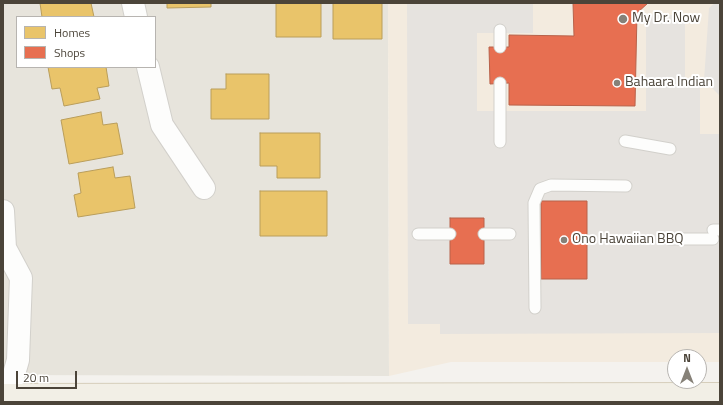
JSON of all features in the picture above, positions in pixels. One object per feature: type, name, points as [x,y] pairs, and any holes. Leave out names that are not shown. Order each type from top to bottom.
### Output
[{"type":"main road","points":[[6,393],[667,398],[720,394]]},
{"type":"street","points":[[133,3],[136,16]]},
{"type":"street","points":[[148,68],[162,125],[204,188]]},
{"type":"street","points":[[3,211],[4,251],[20,278],[18,360],[6,393]]},
{"type":"lane","points":[[500,30],[500,47]]},
{"type":"lane","points":[[500,83],[500,142]]},
{"type":"lane","points":[[625,141],[670,149]]},
{"type":"lane","points":[[535,308],[534,203],[540,189],[551,185],[626,186]]},
{"type":"lane","points":[[669,239],[715,233]]},
{"type":"lane","points":[[418,234],[450,234]]},
{"type":"lane","points":[[484,234],[510,234]]},
{"type":"shaded area","points":[[3,3],[388,3],[389,376],[3,375]]},
{"type":"shaded area","points":[[388,3],[720,3],[720,362],[707,362],[707,349],[667,349],[667,362],[451,362],[389,376]]},
{"type":"shaded area","points":[[407,3],[533,3],[533,33],[477,33],[477,111],[646,111],[646,15],[689,15],[685,22],[685,80],[700,80],[700,134],[720,134],[720,333],[440,334],[440,324],[408,324]]},
{"type":"shaded area","points":[[715,3],[720,3],[720,96],[704,80],[709,8]]},
{"type":"building: Homes","points":[[40,3],[91,3],[94,16],[42,16]]},
{"type":"building: Homes","points":[[167,3],[211,3],[211,7],[167,8]]},
{"type":"building: Homes","points":[[276,3],[321,3],[321,37],[276,37]]},
{"type":"building: Homes","points":[[333,3],[382,3],[382,39],[333,39]]},
{"type":"building: Homes","points":[[48,68],[106,68],[109,86],[97,88],[100,99],[64,106],[60,88],[52,89]]},
{"type":"building: Homes","points":[[226,74],[269,74],[269,119],[211,119],[211,89],[226,89]]},
{"type":"building: Homes","points":[[101,112],[103,125],[117,123],[123,154],[69,164],[61,120]]},
{"type":"building: Homes","points":[[260,133],[320,133],[320,178],[277,178],[277,166],[260,166]]},
{"type":"building: Homes","points":[[113,167],[115,178],[130,176],[135,208],[78,217],[74,195],[81,193],[78,173]]},
{"type":"building: Homes","points":[[260,191],[327,191],[327,236],[260,236]]},
{"type":"building: Shops","points":[[573,3],[648,3],[637,13],[635,106],[509,105],[509,83],[490,84],[489,47],[509,47],[509,35],[574,36]]},
{"type":"building: Shops","name":"Ono Hawaiian BBQ","points":[[541,201],[587,201],[587,279],[541,279]]},
{"type":"building: Shops","points":[[450,218],[484,218],[484,264],[450,264]]},
{"type":"place","name":"My Dr. Now","points":[[623,19]]},
{"type":"place","name":"Bahaara Indian","points":[[617,83]]},
{"type":"place","name":"Ono Hawaiian BBQ","points":[[564,240]]}]
